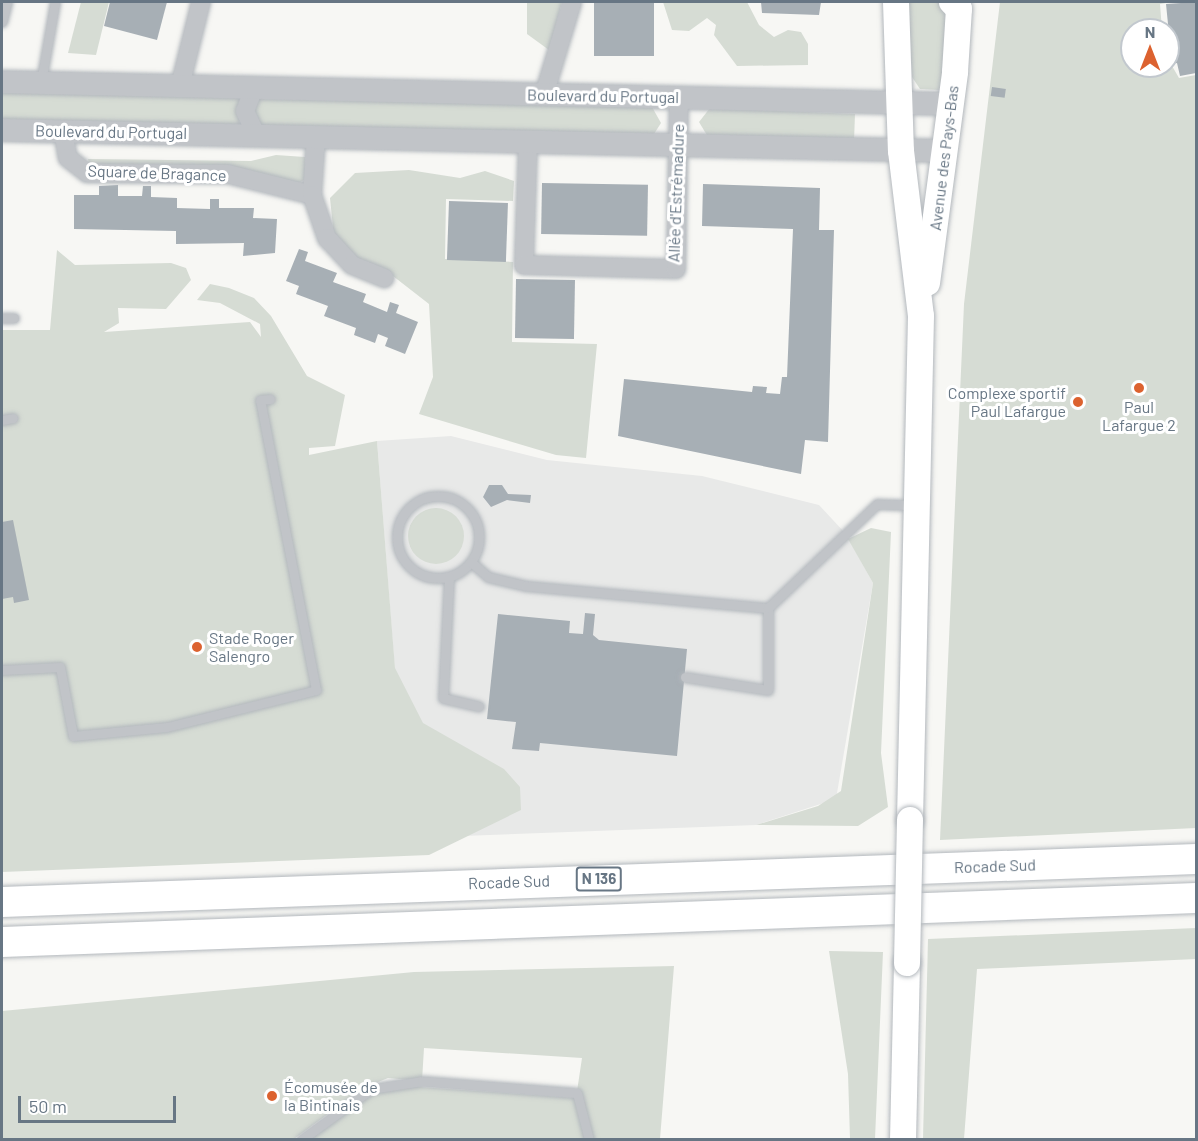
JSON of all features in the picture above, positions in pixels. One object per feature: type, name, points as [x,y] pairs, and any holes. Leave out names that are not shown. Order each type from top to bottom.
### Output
[{"type":"highway","name":"Rocade Sud","points":[[2,902],[1197,859]]},
{"type":"highway","points":[[2,942],[1197,898]]},
{"type":"main road","name":"Avenue des Pays-Bas","points":[[896,2],[901,151],[921,316]]},
{"type":"main road","name":"Avenue des Pays-Bas","points":[[903,1140],[921,316],[951,104],[959,9],[952,2]]},
{"type":"street","points":[[180,86],[201,2]]},
{"type":"street","points":[[544,95],[572,2]]},
{"type":"street","name":"Boulevard du Portugal","points":[[2,82],[951,104]]},
{"type":"street","points":[[254,88],[245,111],[256,135]]},
{"type":"street","name":"Allée d'Estrémadure","points":[[528,142],[524,265],[676,269],[679,98]]},
{"type":"street","name":"Boulevard du Portugal","points":[[2,130],[945,151]]},
{"type":"street","name":"Square de Bragance","points":[[63,131],[68,158],[87,173],[228,174],[312,195]]},
{"type":"street","points":[[316,137],[312,195],[327,238],[352,265],[384,278]]},
{"type":"lane","points":[[2,22],[7,2]]},
{"type":"lane","points":[[41,83],[56,2]]},
{"type":"lane","points":[[2,318],[14,318]]},
{"type":"lane","points":[[2,670],[60,667],[73,736],[167,727],[316,690],[260,400],[270,399]]},
{"type":"lane","points":[[2,420],[13,418]]},
{"type":"lane","points":[[447,496],[470,511],[480,536],[471,562],[449,577],[422,575],[411,568],[397,545],[401,518],[420,500],[447,496]]},
{"type":"lane","points":[[685,677],[768,690],[768,608],[877,504],[916,505]]},
{"type":"lane","points":[[471,562],[488,577],[526,586],[768,608]]},
{"type":"lane","points":[[449,577],[443,698],[479,706]]},
{"type":"lane","points":[[301,1140],[371,1089],[422,1081],[577,1093],[589,1140]]},
{"type":"shaded area","points":[[81,2],[109,2],[96,55],[68,53]]},
{"type":"shaded area","points":[[527,2],[562,2],[549,50],[527,34]]},
{"type":"shaded area","points":[[663,2],[747,2],[759,25],[774,37],[788,30],[801,32],[808,44],[808,65],[737,66],[714,35],[716,25],[707,18],[689,31],[672,30]]},
{"type":"shaded area","points":[[908,2],[953,2],[940,90],[920,89],[912,77]]},
{"type":"shaded area","name":"Complexe sportif Paul Lafargue","points":[[1000,2],[1172,2],[1160,4],[1161,18],[1120,18],[1120,78],[1180,78],[1196,75],[1196,828],[940,840],[964,304]]},
{"type":"shaded area","points":[[2,90],[240,94],[239,125],[2,121]]},
{"type":"shaded area","points":[[258,99],[652,107],[661,123],[654,134],[262,127],[251,118]]},
{"type":"shaded area","points":[[710,108],[855,114],[854,141],[708,137],[699,122]]},
{"type":"shaded area","points":[[276,155],[305,157],[305,179],[296,185],[231,167],[89,164],[88,159],[251,161]]},
{"type":"shaded area","points":[[409,170],[460,178],[485,171],[514,181],[513,201],[446,199],[445,259],[513,262],[512,342],[597,344],[586,458],[556,455],[419,414],[433,377],[429,304],[393,276],[355,258],[334,237],[330,198],[355,173]]},
{"type":"shaded area","name":"Stade Roger Salengro","points":[[57,250],[75,265],[171,263],[186,268],[191,280],[166,309],[118,308],[119,323],[104,332],[250,322],[261,337],[260,324],[220,303],[197,300],[210,284],[229,288],[254,298],[271,316],[307,376],[345,395],[335,446],[309,448],[309,455],[377,441],[395,668],[423,723],[504,769],[520,787],[521,810],[429,855],[2,872],[2,330],[50,330]]},
{"type":"shaded area","points":[[451,436],[547,460],[702,476],[819,505],[846,534],[873,583],[836,799],[756,825],[408,838],[377,441]]},
{"type":"shaded area","points":[[430,508],[442,508],[452,512],[460,520],[464,536],[460,552],[452,560],[442,564],[430,564],[420,560],[412,552],[408,542],[408,530],[412,520],[420,512]]},
{"type":"shaded area","points":[[871,528],[891,532],[881,753],[888,807],[858,826],[756,825],[818,806],[841,791],[873,583],[848,539]]},
{"type":"shaded area","points":[[1196,928],[1196,959],[977,969],[964,1139],[923,1139],[928,939]]},
{"type":"shaded area","points":[[829,951],[883,952],[875,1139],[850,1139],[848,1074]]},
{"type":"shaded area","points":[[674,966],[660,1139],[310,1139],[372,1093],[406,1086],[576,1098],[582,1058],[424,1048],[422,1081],[388,1078],[363,1088],[294,1139],[2,1140],[2,1011],[414,972]]},
{"type":"building","points":[[110,2],[167,2],[157,40],[104,26]]},
{"type":"building","points":[[594,2],[654,2],[654,56],[594,56]]},
{"type":"building","points":[[761,2],[821,2],[819,15],[762,13]]},
{"type":"building","points":[[1196,2],[1196,73],[1180,76],[1180,18],[1167,18],[1166,4]]},
{"type":"building","points":[[992,87],[1006,89],[1005,98],[991,96]]},
{"type":"building","points":[[542,183],[648,185],[647,236],[541,234]]},
{"type":"building","points":[[703,184],[820,188],[819,230],[834,230],[828,442],[805,440],[801,474],[618,436],[624,379],[752,392],[753,386],[767,387],[766,393],[780,394],[782,377],[787,377],[793,229],[702,226]]},
{"type":"building","points":[[118,185],[118,196],[142,196],[143,186],[151,186],[151,197],[177,198],[177,208],[210,209],[210,199],[219,199],[219,208],[254,208],[253,218],[277,219],[275,253],[243,256],[244,243],[176,244],[176,231],[74,229],[74,195],[99,195],[99,186]]},
{"type":"building","points":[[449,201],[508,203],[506,262],[447,260]]},
{"type":"building","points":[[299,249],[308,252],[305,261],[337,273],[333,282],[366,294],[363,302],[387,312],[390,302],[399,305],[396,313],[418,322],[405,354],[385,346],[388,338],[378,334],[375,343],[354,335],[356,328],[324,316],[328,306],[296,294],[299,286],[286,281]]},
{"type":"building","points":[[516,279],[575,280],[574,339],[515,338]]},
{"type":"building","points":[[489,485],[502,485],[508,494],[531,495],[530,503],[507,500],[491,507],[483,497]]},
{"type":"building","points":[[13,520],[29,600],[14,603],[13,597],[2,599],[2,522]]},
{"type":"building","points":[[585,613],[595,614],[593,635],[599,640],[687,649],[677,756],[540,743],[539,751],[512,749],[516,722],[487,719],[498,614],[570,621],[569,633],[583,634]]},
{"type":"place","name":"Paul Lafargue 2","points":[[1139,388]]},
{"type":"place","name":"Complexe sportif Paul Lafargue","points":[[1078,402]]},
{"type":"place","name":"Stade Roger Salengro","points":[[197,647]]},
{"type":"place","name":"Écomusée de la Bintinais","points":[[272,1096]]}]
